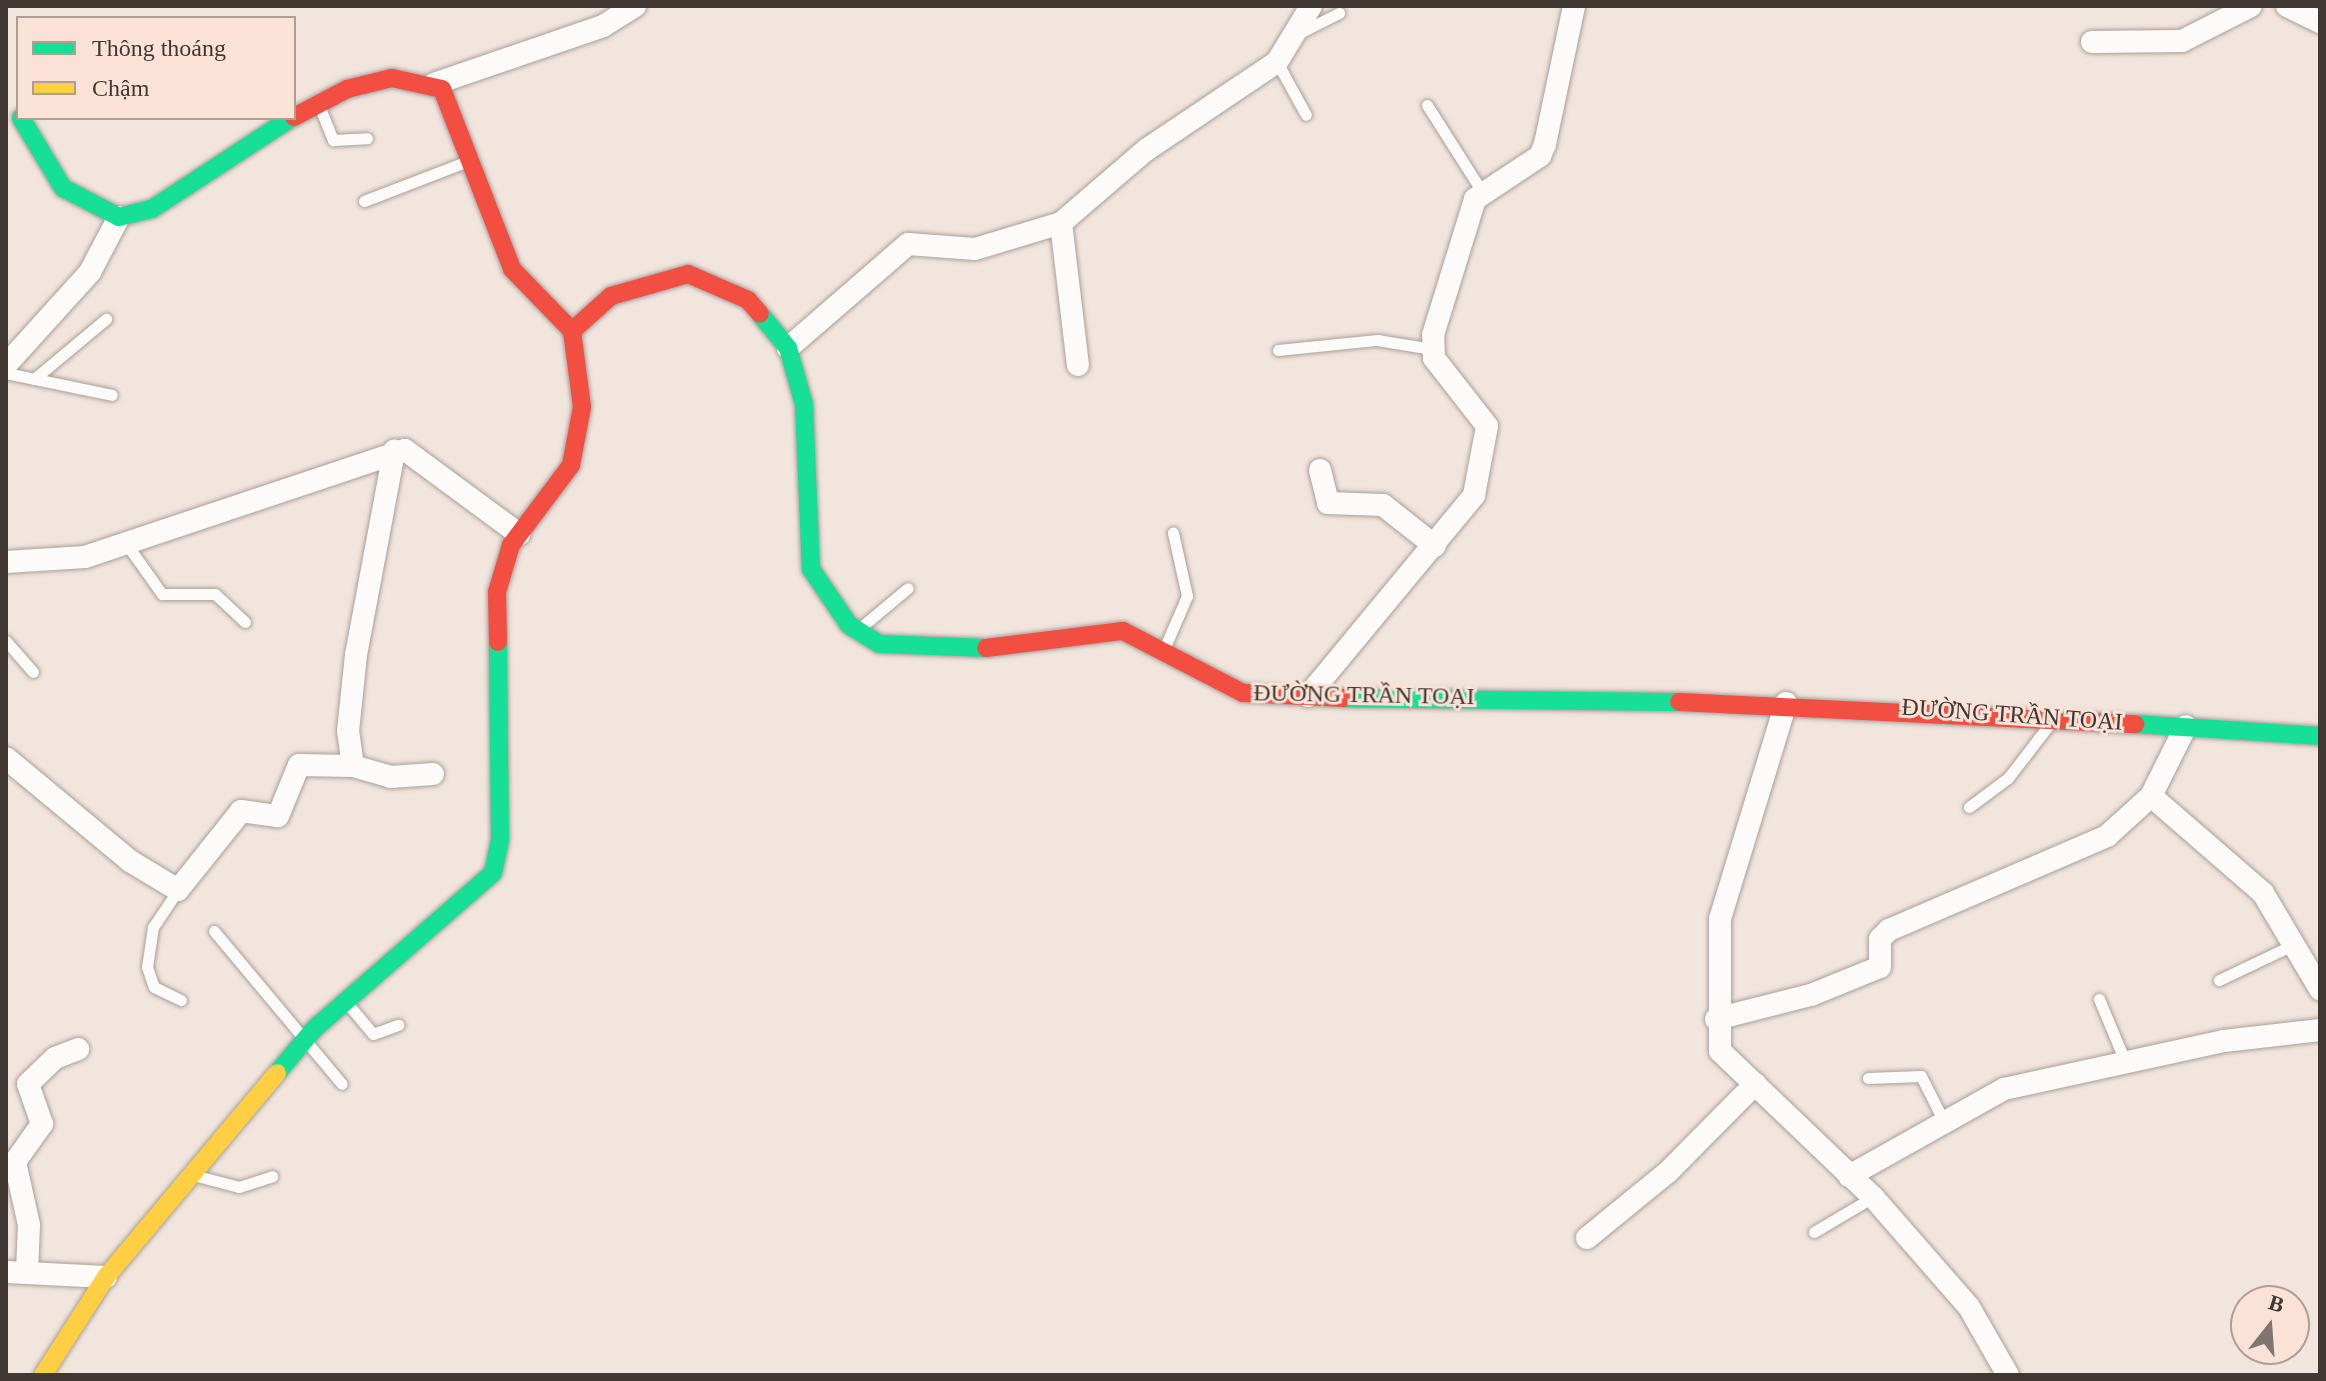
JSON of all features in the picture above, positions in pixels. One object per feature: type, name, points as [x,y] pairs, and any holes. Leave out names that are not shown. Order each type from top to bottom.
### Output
[{"type":"street","points":[[296,116],[392,78],[434,84],[603,26],[635,6]]},
{"type":"street","points":[[788,348],[908,244],[975,249],[1061,223],[1146,150],[1277,62],[1298,34],[1311,6]]},
{"type":"street","points":[[1308,696],[1435,546],[1474,495],[1489,441],[1478,410],[1432,349],[1481,190],[1540,156],[1574,6]]},
{"type":"street","points":[[2092,42],[2182,41],[2251,6]]},
{"type":"street","points":[[2287,6],[2320,22]]},
{"type":"street","points":[[434,84],[449,99],[469,161],[512,269],[548,315],[572,331]]},
{"type":"street","points":[[22,120],[63,188],[102,214],[119,217],[152,209],[288,120]]},
{"type":"street","points":[[6,365],[90,272],[119,217]]},
{"type":"street","points":[[1061,223],[1078,365]]},
{"type":"street","points":[[572,331],[611,296],[688,274],[748,300],[788,348],[809,442],[811,569],[857,631]]},
{"type":"street","points":[[43,1375],[106,1277],[307,1038],[344,1000],[493,873],[500,821],[497,592],[519,534],[559,490],[579,435],[572,331]]},
{"type":"street","points":[[6,562],[85,557],[124,541],[394,451],[416,451],[519,534]]},
{"type":"street","points":[[353,766],[348,731],[356,655],[394,451]]},
{"type":"street","points":[[1320,470],[1328,503],[1383,505],[1435,546]]},
{"type":"street","name":"ĐƯỜNG TRẦN TOẠI","points":[[857,631],[915,653],[1097,630],[1123,631],[1164,649],[1243,693],[1786,703],[2320,736]]},
{"type":"street","points":[[1786,703],[1720,919],[1716,1019],[1720,1051],[1873,1197],[1969,1307],[2008,1375]]},
{"type":"street","points":[[1716,1019],[1811,995],[1880,967],[1882,934],[2107,836],[2151,796],[2186,726]]},
{"type":"street","points":[[6,758],[130,861],[178,890],[241,811],[278,816],[299,765],[353,766],[391,777],[433,774]]},
{"type":"street","points":[[2151,796],[2263,893],[2297,943],[2320,989]]},
{"type":"street","points":[[1849,1176],[1943,1120],[2012,1087],[2127,1067],[2224,1041],[2320,1030]]},
{"type":"street","points":[[78,1049],[55,1058],[28,1084],[42,1124],[15,1162],[29,1225],[16,1272],[106,1277]]},
{"type":"street","points":[[1587,1238],[1668,1172],[1755,1084]]},
{"type":"lane","points":[[1298,34],[1339,13]]},
{"type":"lane","points":[[1277,62],[1306,115]]},
{"type":"lane","points":[[319,104],[333,140],[367,138]]},
{"type":"lane","points":[[1427,105],[1481,190]]},
{"type":"lane","points":[[364,201],[469,161]]},
{"type":"lane","points":[[34,379],[106,319]]},
{"type":"lane","points":[[1278,350],[1377,340],[1432,349]]},
{"type":"lane","points":[[6,373],[112,395]]},
{"type":"lane","points":[[1164,649],[1187,596],[1173,533]]},
{"type":"lane","points":[[124,541],[162,594],[215,594],[245,622]]},
{"type":"lane","points":[[857,631],[908,588]]},
{"type":"lane","points":[[6,641],[33,672]]},
{"type":"lane","points":[[1969,807],[2008,778],[2055,718]]},
{"type":"lane","points":[[178,890],[153,927],[147,967],[154,987],[181,1000]]},
{"type":"lane","points":[[214,931],[307,1038],[342,1084]]},
{"type":"lane","points":[[2219,980],[2297,943]]},
{"type":"lane","points":[[2099,999],[2127,1067]]},
{"type":"lane","points":[[344,1000],[373,1034],[398,1025]]},
{"type":"lane","points":[[1868,1078],[1921,1076],[1943,1120]]},
{"type":"lane","points":[[192,1175],[239,1187],[272,1176]]},
{"type":"lane","points":[[1814,1232],[1873,1197]]},
{"type":"traffic: fast","points":[[22,120],[63,188],[119,217],[152,209],[288,120]]},
{"type":"traffic: fast","points":[[760,314],[788,348],[804,404],[811,569],[849,625],[880,644],[986,648]]},
{"type":"traffic: fast","points":[[277,1073],[314,1029],[493,873],[500,839],[498,642]]},
{"type":"traffic: fast","points":[[1344,698],[1679,702]]},
{"type":"traffic: fast","points":[[2135,724],[2320,736]]},
{"type":"traffic: slow","points":[[43,1375],[106,1277],[277,1073]]},
{"type":"traffic: jam","points":[[296,116],[347,89],[392,78],[442,89],[512,269],[572,331],[611,296],[688,274],[748,300],[760,314]]},
{"type":"traffic: jam","points":[[498,642],[497,592],[511,545],[571,465],[582,407],[572,331]]},
{"type":"traffic: jam","points":[[986,648],[1123,631],[1243,693],[1344,698]]},
{"type":"traffic: jam","points":[[1679,702],[2135,724]]}]
